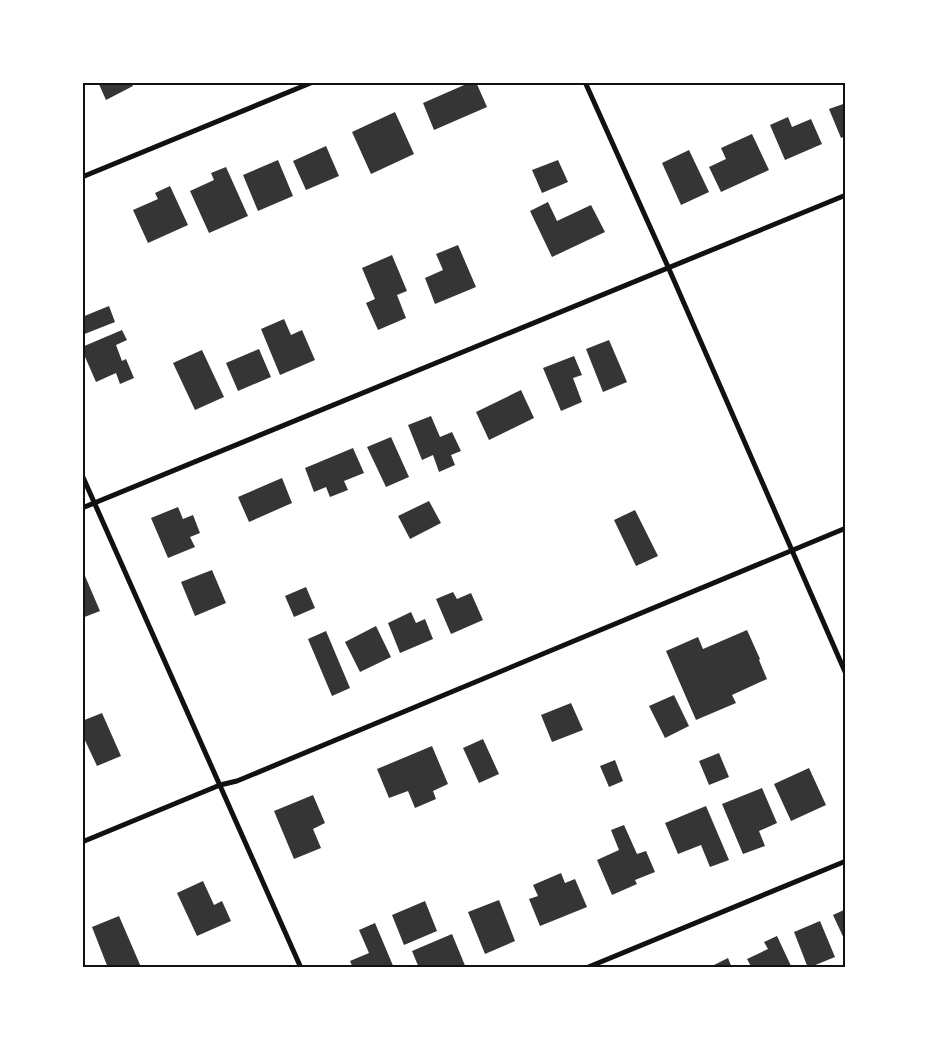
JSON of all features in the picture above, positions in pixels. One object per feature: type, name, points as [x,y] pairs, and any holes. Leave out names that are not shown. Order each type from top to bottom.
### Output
[{"type":"street","points":[[82,176],[313,82]]},
{"type":"street","points":[[585,82],[846,674]]},
{"type":"street","points":[[82,508],[846,195]]},
{"type":"street","points":[[82,475],[301,968]]},
{"type":"street","points":[[82,842],[220,784],[236,781],[846,528]]},
{"type":"street","points":[[586,968],[846,861]]},
{"type":"building","points":[[98,82],[131,82],[133,86],[106,100]]},
{"type":"building","points":[[471,82],[476,82],[487,107],[434,130],[423,103]]},
{"type":"building","points":[[846,103],[846,136],[841,138],[829,109]]},
{"type":"building","points":[[395,112],[414,154],[371,174],[352,132]]},
{"type":"building","points":[[788,117],[792,127],[811,119],[822,144],[785,160],[770,125]]},
{"type":"building","points":[[752,134],[769,170],[721,192],[709,167],[726,159],[721,148]]},
{"type":"building","points":[[326,146],[339,176],[306,190],[293,161]]},
{"type":"building","points":[[689,150],[709,192],[681,205],[662,163]]},
{"type":"building","points":[[278,160],[293,196],[258,211],[243,175]]},
{"type":"building","points":[[558,160],[568,182],[542,193],[532,170]]},
{"type":"building","points":[[226,167],[248,216],[209,233],[190,191],[214,180],[211,173]]},
{"type":"building","points":[[170,186],[188,225],[148,243],[133,210],[158,199],[155,193]]},
{"type":"building","points":[[548,202],[557,221],[591,205],[605,232],[552,257],[530,211]]},
{"type":"building","points":[[458,245],[476,287],[435,304],[425,278],[443,270],[436,254]]},
{"type":"building","points":[[392,255],[407,291],[397,295],[406,318],[378,330],[366,303],[375,299],[362,268]]},
{"type":"building","points":[[109,306],[115,322],[82,335],[82,317]]},
{"type":"building","points":[[284,319],[291,335],[302,330],[315,360],[280,375],[261,329]]},
{"type":"building","points":[[122,330],[127,340],[116,345],[122,361],[126,359],[134,378],[120,384],[116,373],[96,382],[82,347]]},
{"type":"building","points":[[609,340],[627,382],[603,392],[586,349]]},
{"type":"building","points":[[259,349],[271,377],[238,391],[226,363]]},
{"type":"building","points":[[202,350],[224,397],[195,410],[173,363]]},
{"type":"building","points":[[574,356],[582,375],[573,378],[582,402],[561,411],[543,368]]},
{"type":"building","points":[[521,390],[534,418],[489,440],[476,412]]},
{"type":"building","points":[[431,416],[440,437],[452,432],[461,451],[451,455],[455,465],[439,472],[433,455],[422,460],[408,425]]},
{"type":"building","points":[[391,437],[409,477],[386,487],[367,447]]},
{"type":"building","points":[[353,448],[364,473],[344,481],[348,490],[330,497],[326,487],[314,492],[305,468]]},
{"type":"building","points":[[282,478],[292,503],[249,522],[238,497]]},
{"type":"building","points":[[429,501],[441,523],[410,539],[398,516]]},
{"type":"building","points":[[178,507],[183,519],[193,515],[200,533],[190,537],[195,547],[168,558],[151,518]]},
{"type":"building","points":[[635,510],[658,556],[636,566],[614,520]]},
{"type":"building","points":[[82,569],[100,611],[82,618]]},
{"type":"building","points":[[212,570],[226,603],[195,616],[181,582]]},
{"type":"building","points":[[306,587],[315,608],[294,617],[285,596]]},
{"type":"building","points":[[453,592],[457,599],[471,593],[483,620],[451,634],[436,599]]},
{"type":"building","points":[[411,612],[416,623],[425,619],[433,639],[400,653],[388,623]]},
{"type":"building","points":[[376,626],[391,657],[360,672],[345,642]]},
{"type":"building","points":[[747,630],[767,679],[732,695],[736,703],[696,720],[666,651],[698,637],[703,649]]},
{"type":"building","points":[[326,631],[350,688],[332,696],[308,639]]},
{"type":"building","points":[[674,695],[689,726],[665,738],[649,706]]},
{"type":"building","points":[[571,703],[583,730],[552,742],[541,715]]},
{"type":"building","points":[[102,713],[121,756],[97,766],[82,734],[82,721]]},
{"type":"building","points":[[483,739],[499,774],[479,783],[463,748]]},
{"type":"building","points":[[432,746],[448,784],[433,791],[436,799],[415,808],[408,791],[389,798],[377,769]]},
{"type":"building","points":[[719,753],[729,777],[709,785],[699,761]]},
{"type":"building","points":[[615,760],[623,781],[609,787],[600,766]]},
{"type":"building","points":[[809,768],[826,805],[791,821],[774,784]]},
{"type":"building","points":[[762,788],[777,823],[759,831],[765,846],[743,854],[722,804]]},
{"type":"building","points":[[313,795],[325,823],[313,829],[321,848],[294,859],[274,811]]},
{"type":"building","points":[[706,806],[729,860],[710,867],[701,845],[678,854],[665,823]]},
{"type":"building","points":[[624,825],[637,854],[646,851],[655,872],[635,880],[637,884],[612,895],[597,860],[619,850],[611,830]]},
{"type":"building","points":[[561,873],[565,883],[575,879],[587,907],[540,926],[529,899],[538,896],[533,885]]},
{"type":"building","points":[[203,881],[214,905],[222,901],[231,921],[197,936],[177,893]]},
{"type":"building","points":[[499,900],[515,941],[485,954],[468,912]]},
{"type":"building","points":[[425,901],[437,931],[404,945],[392,915]]},
{"type":"building","points":[[846,909],[846,943],[833,915]]},
{"type":"building","points":[[119,916],[141,967],[139,968],[108,968],[92,927]]},
{"type":"building","points":[[820,921],[835,957],[808,968],[794,932]]},
{"type":"building","points":[[375,923],[394,968],[353,968],[350,961],[369,953],[359,930]]},
{"type":"building","points":[[452,934],[466,968],[419,968],[412,951]]},
{"type":"building","points":[[777,936],[792,968],[752,968],[747,959],[768,949],[764,942]]},
{"type":"building","points":[[728,958],[732,968],[708,968]]}]
